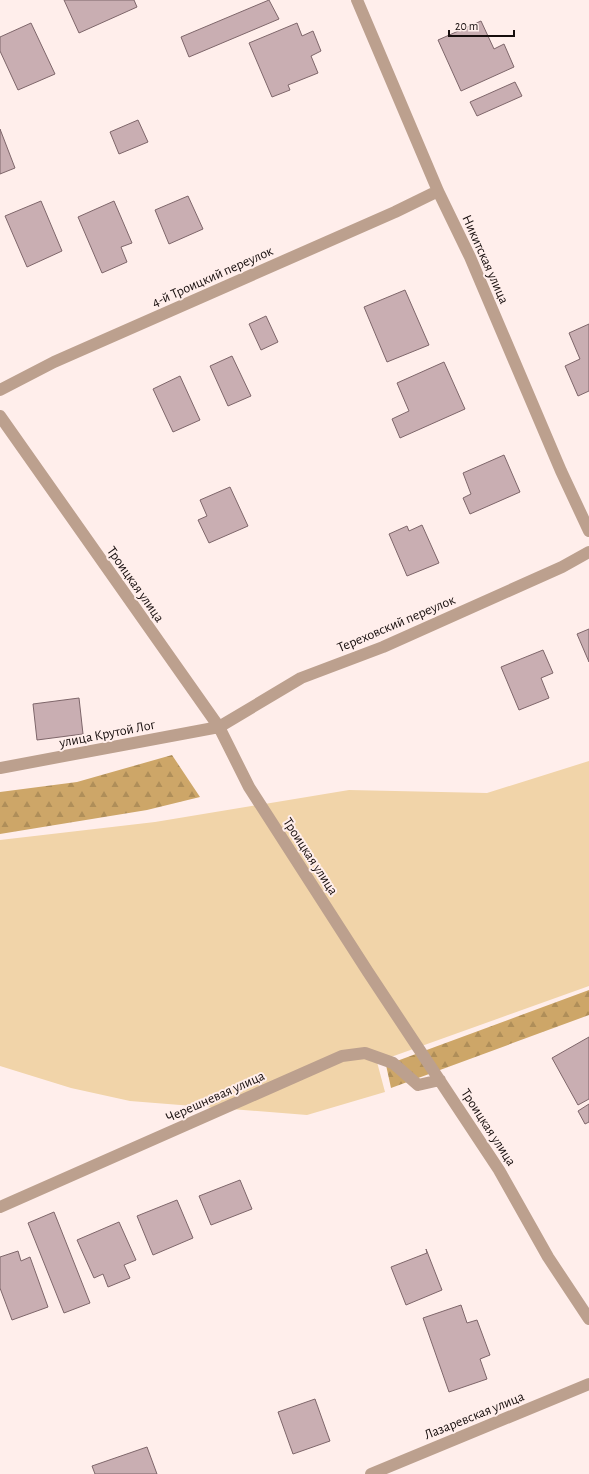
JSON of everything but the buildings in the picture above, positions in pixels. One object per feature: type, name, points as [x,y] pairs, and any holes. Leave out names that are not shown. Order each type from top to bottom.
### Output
[{"type":"street","name":"Никитская улица","points":[[357,0],[438,191],[470,257],[558,464],[589,531]]},
{"type":"street","name":"4-й Троицкий переулок","points":[[0,390],[54,362],[395,212],[438,191]]},
{"type":"street","name":"Троицкая улица","points":[[0,416],[219,727],[253,793],[499,1170],[548,1257],[589,1319]]},
{"type":"street","name":"Тереховский переулок","points":[[219,727],[301,678],[383,647],[562,567],[589,552]]},
{"type":"street","name":"улица Крутой Лог","points":[[0,768],[219,727]]},
{"type":"street","name":"Черешневая улица","points":[[0,1207],[342,1056],[365,1053],[393,1063],[418,1085],[440,1080]]},
{"type":"street","name":"Лазаревская улица","points":[[371,1474],[589,1384]]},
{"type":"shaded area","points":[[589,761],[589,986],[377,1062],[385,1092],[307,1115],[130,1101],[71,1088],[0,1066],[0,840],[155,822],[349,790],[487,793]]},
{"type":"green space","points":[[172,755],[200,797],[147,810],[0,834],[0,792],[77,782]]},
{"type":"green space","points":[[589,990],[589,1015],[391,1088],[386,1065]]}]
